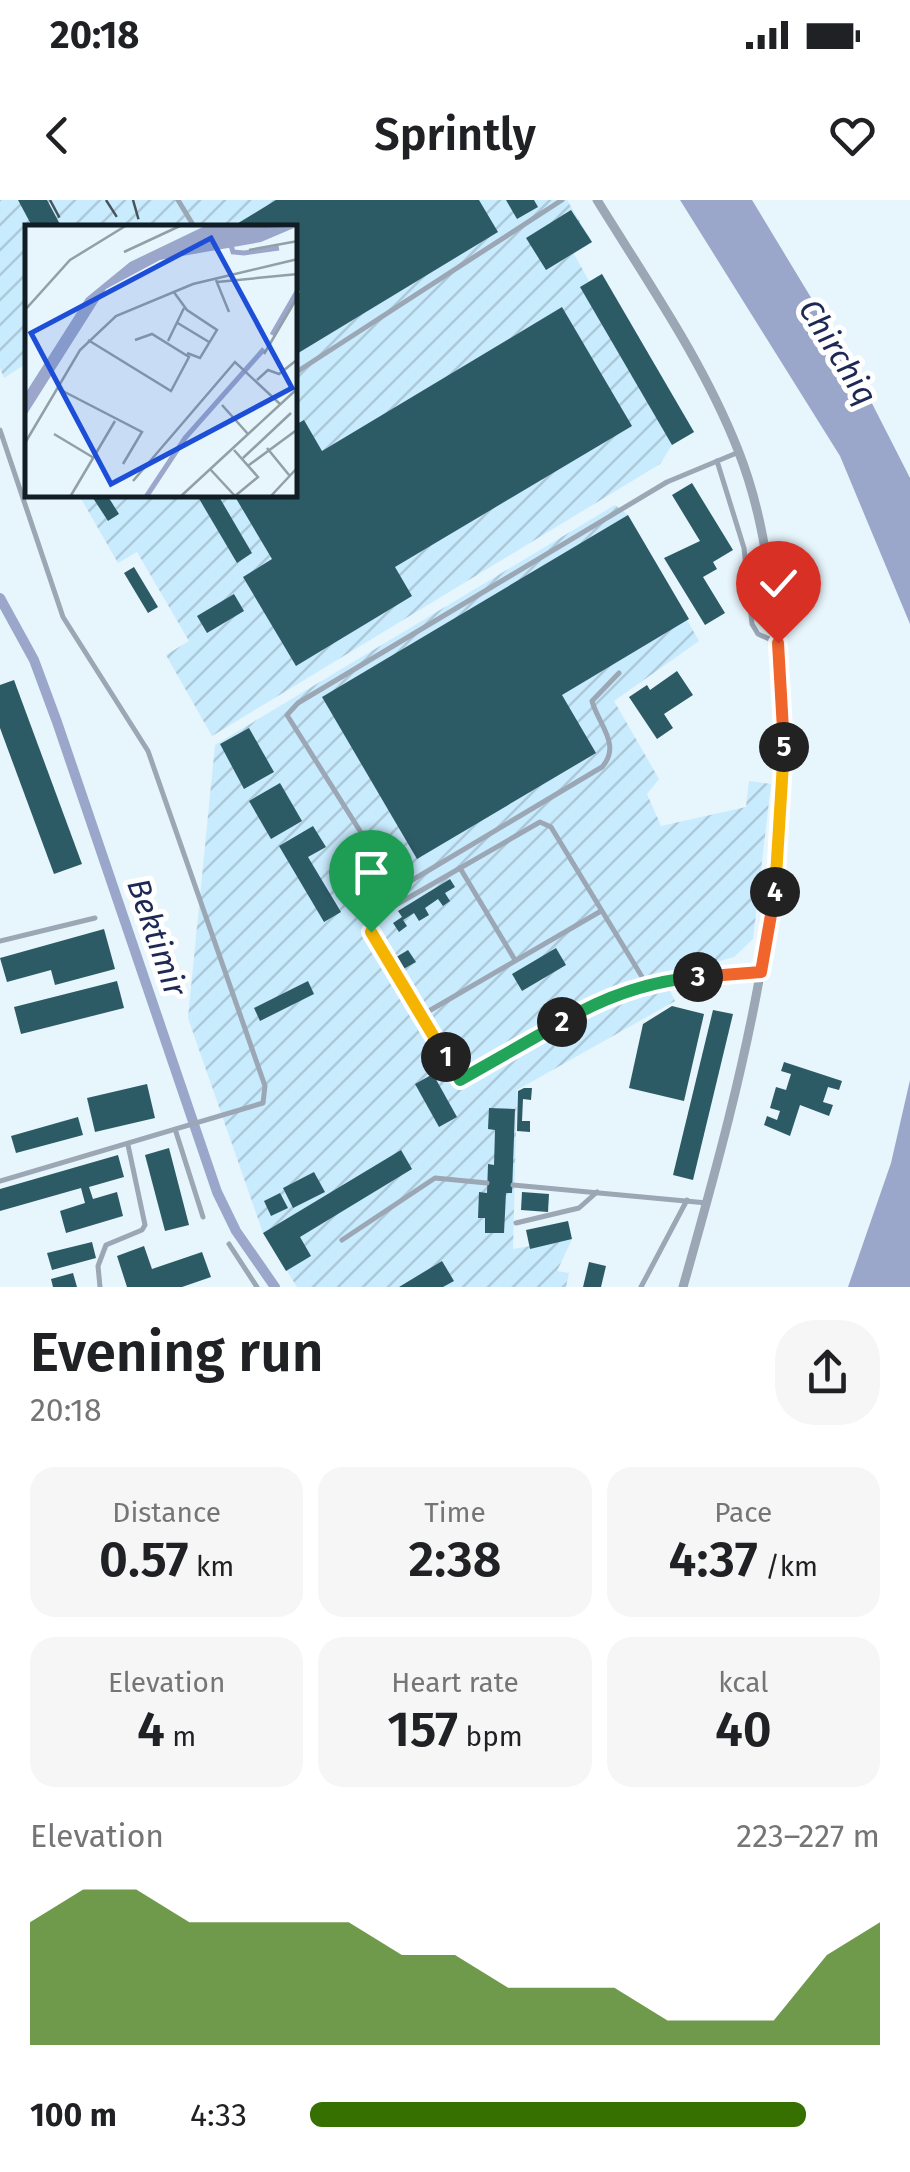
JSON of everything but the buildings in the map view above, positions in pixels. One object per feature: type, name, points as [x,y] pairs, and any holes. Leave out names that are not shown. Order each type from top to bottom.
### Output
[{"type":"street","points":[[597,200],[709,386],[739,452],[766,542],[778,643],[783,803],[761,972],[741,1084],[684,1287]]},
{"type":"lane","points":[[178,200],[194,225]]},
{"type":"lane","points":[[298,371],[562,200]]},
{"type":"lane","points":[[0,430],[63,617],[148,751],[265,1086],[263,1103],[0,1181]]},
{"type":"lane","points":[[619,672],[592,700],[611,743],[602,767],[404,885],[389,878],[288,716],[298,704],[667,482],[739,452]]},
{"type":"lane","points":[[717,460],[744,548],[752,624],[758,634],[778,643]]},
{"type":"lane","points":[[647,985],[551,827],[540,822],[375,917],[371,932],[460,1080],[579,1012],[647,985],[761,972]]},
{"type":"lane","points":[[460,868],[516,960]]},
{"type":"lane","points":[[421,1016],[601,911]]},
{"type":"lane","points":[[0,941],[95,918]]},
{"type":"lane","points":[[178,1131],[203,1217]]},
{"type":"lane","points":[[100,1287],[98,1266],[106,1245],[142,1230],[145,1224],[128,1145]]},
{"type":"lane","points":[[342,1240],[435,1178],[487,1183]]},
{"type":"lane","points":[[513,1185],[707,1204]]},
{"type":"lane","points":[[516,1223],[579,1208],[597,1192]]},
{"type":"lane","points":[[641,1287],[687,1200]]},
{"type":"lane","points":[[229,1244],[257,1287]]},
{"type":"shaded area","points":[[0,200],[567,200],[592,242],[574,254],[589,281],[602,274],[694,432],[672,445],[660,464],[212,736],[166,655],[189,641],[137,552],[118,563],[81,498],[298,498],[298,225],[25,225],[25,364],[4,378],[0,368]]},
{"type":"shaded area","points":[[615,505],[628,515],[699,641],[614,701],[659,779],[647,794],[661,826],[746,807],[749,781],[771,784],[753,939],[734,957],[663,977],[675,1001],[517,1090],[513,1249],[572,1239],[557,1271],[569,1273],[566,1287],[297,1287],[263,1233],[188,1018],[215,745]]},
{"type":"water","name":"Chirchiq","points":[[680,200],[752,200],[856,372],[910,478],[910,624],[840,456]]},
{"type":"water","points":[[910,1080],[910,1287],[848,1287],[891,1163]]},
{"type":"waterway","name":"Bektimir","points":[[0,598],[34,660],[57,722],[217,1192],[236,1231],[275,1287]]},
{"type":"railway","points":[[50,200],[63,225]]},
{"type":"railway","points":[[106,200],[122,225]]},
{"type":"railway","points":[[133,200],[140,225]]},
{"type":"route","points":[[371,932],[460,1080],[579,1012],[628,990],[664,980],[761,972],[780,854],[783,803],[785,751],[778,643]]}]
